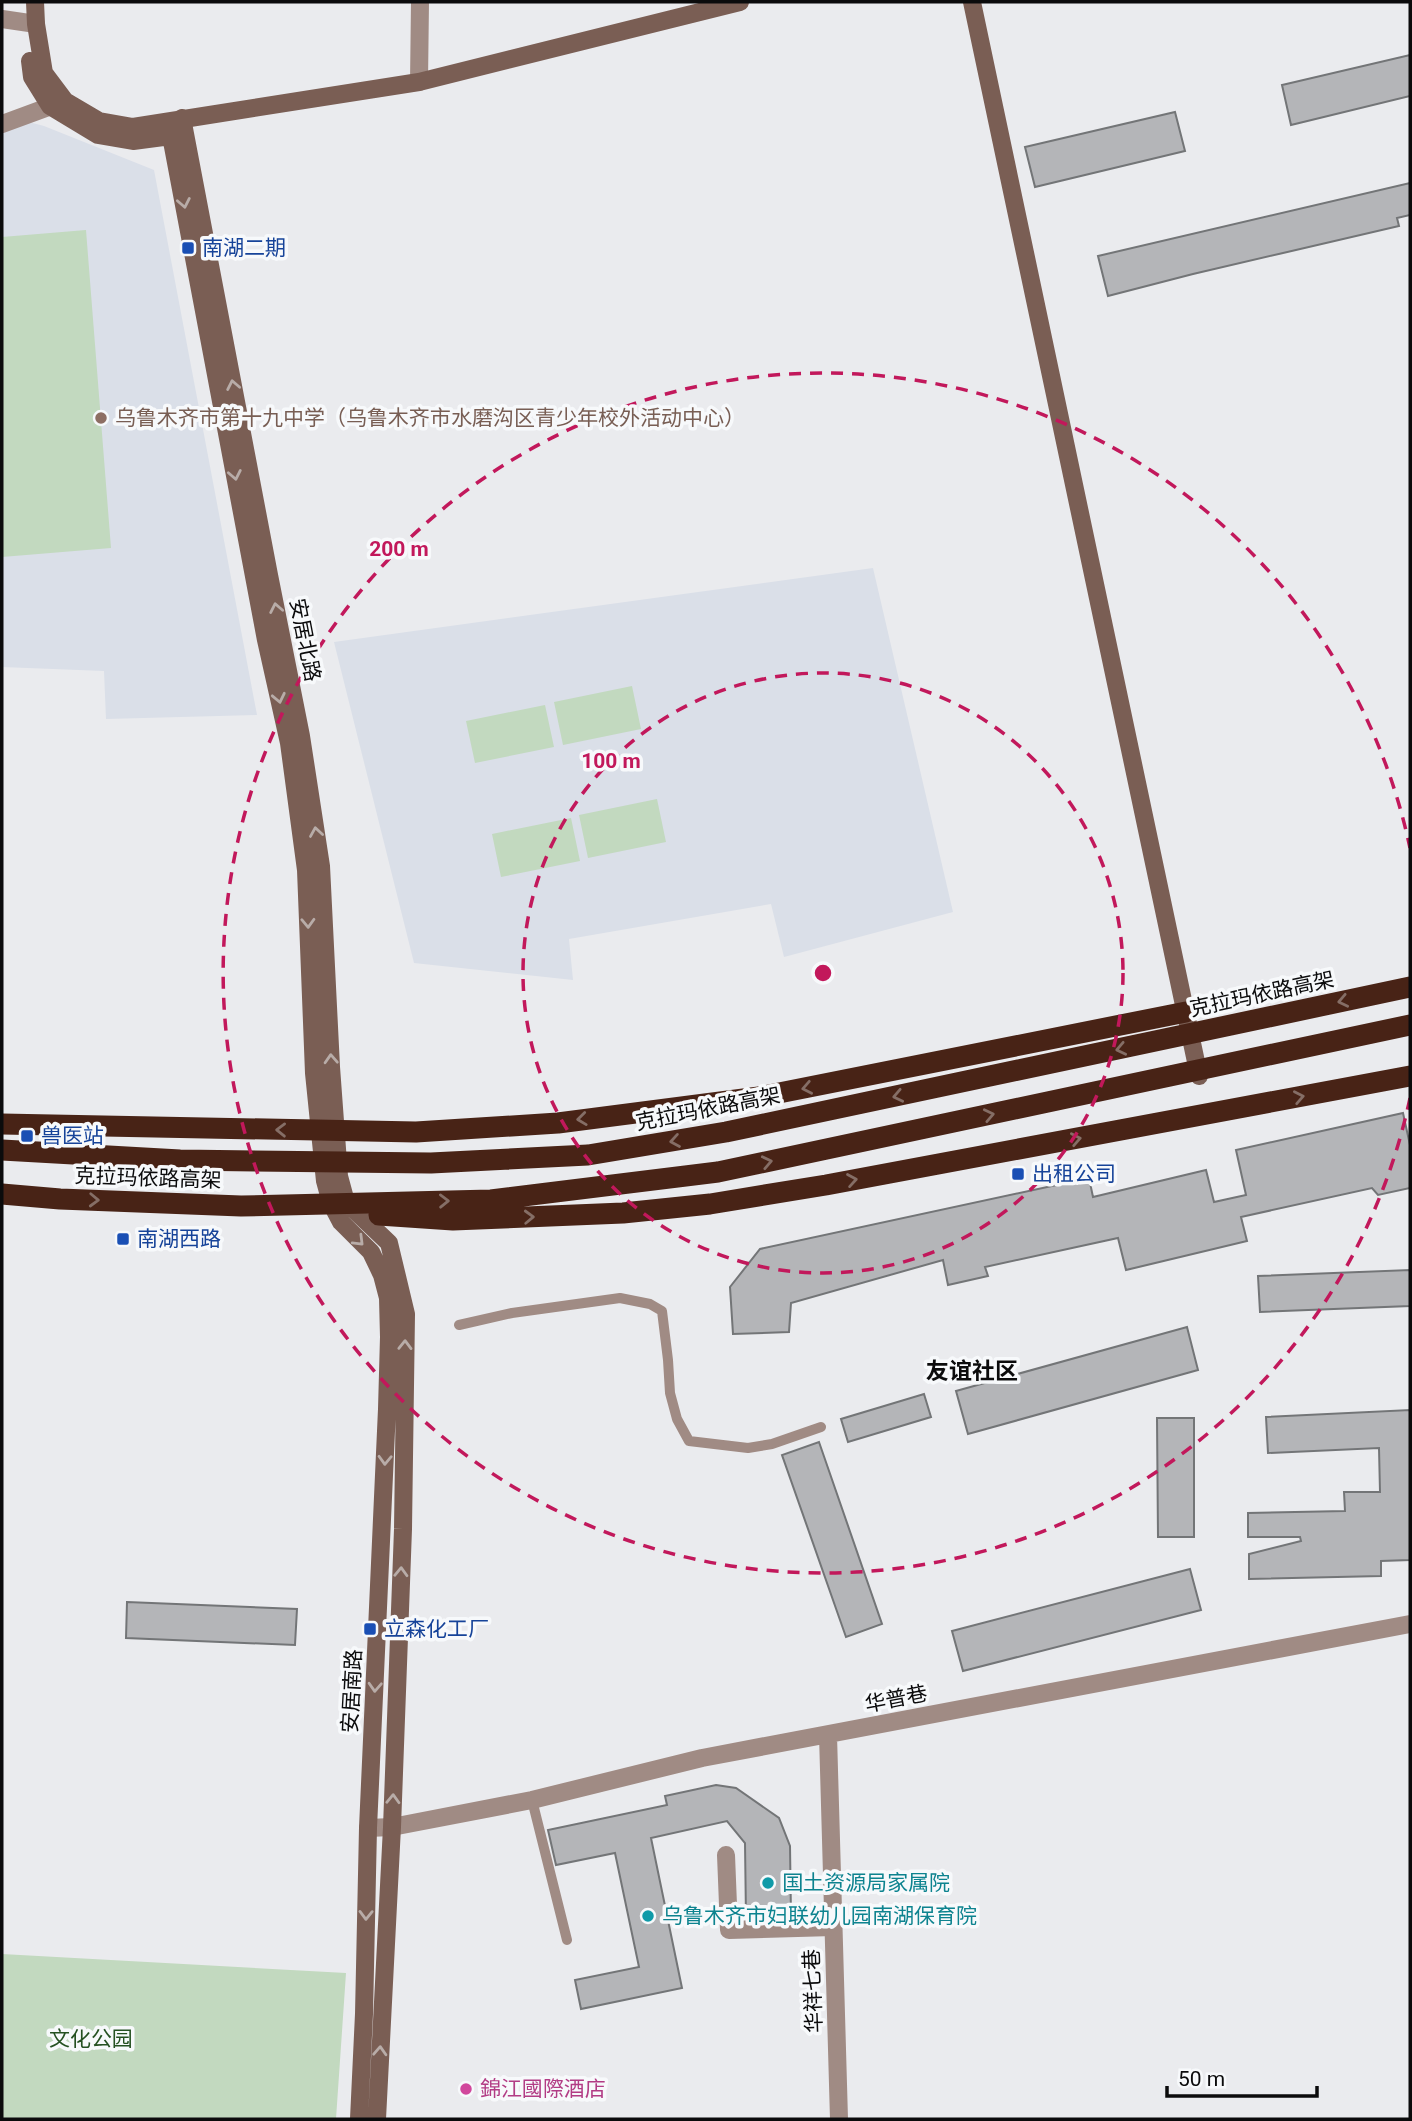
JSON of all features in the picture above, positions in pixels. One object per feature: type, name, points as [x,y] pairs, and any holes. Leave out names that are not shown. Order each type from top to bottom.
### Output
[{"type":"highway","name":"克拉玛依路高架","points":[[2,1150],[180,1160],[431,1163],[587,1156],[726,1132],[1410,987]]},
{"type":"highway","points":[[2,1124],[416,1132],[558,1122],[760,1097],[1186,1012]]},
{"type":"highway","name":"克拉玛依路高架","points":[[2,1196],[241,1206],[491,1200],[718,1172],[1410,1025]]},
{"type":"highway","points":[[241,1206],[453,1220],[622,1213],[710,1205],[1410,1076]]},
{"type":"street","points":[[21,2],[44,73],[58,104],[98,135],[134,141],[171,136],[183,118]]},
{"type":"street","points":[[30,23],[35,2]]},
{"type":"street","points":[[419,82],[420,2]]},
{"type":"street","points":[[2,124],[58,104],[100,121],[133,127],[419,82],[740,2]]},
{"type":"street","points":[[972,2],[1199,1076]]},
{"type":"street","points":[[2,19],[30,23]]},
{"type":"street","name":"安居北路","points":[[183,118],[301,736],[319,853],[339,1176],[346,1202],[389,1243],[406,1314],[403,1529],[393,1827]]},
{"type":"street","name":"安居北路","points":[[171,136],[266,640],[289,743],[306,870],[314,1073],[324,1159]]},
{"type":"street","name":"安居南路","points":[[324,1159],[325,1181],[331,1203],[341,1222],[371,1252],[382,1275],[388,1298],[387,1409],[368,1828],[359,2119]]},
{"type":"street","name":"华普巷","points":[[368,1828],[393,1827],[532,1800],[702,1758],[1410,1624]]},
{"type":"street","name":"华祥七巷","points":[[828,1735],[839,2119]]},
{"type":"street","points":[[377,2119],[393,1827]]},
{"type":"street","points":[[726,1855],[729,1930],[834,1927]]},
{"type":"lane","points":[[458,1325],[512,1313],[620,1298],[650,1304],[662,1311],[670,1393],[677,1419],[689,1441],[748,1448],[772,1444],[821,1427]]},
{"type":"lane","points":[[532,1800],[567,1941]]},
{"type":"shaded area","name":"乌鲁木齐市第十九中学（乌鲁木齐市水磨沟区青少年校外活动中心）","points":[[25,121],[154,170],[257,715],[106,719],[104,671],[2,667],[2,124]]},
{"type":"shaded area","points":[[873,568],[953,912],[784,957],[771,904],[569,939],[573,980],[414,963],[334,642]]},
{"type":"green space","points":[[86,230],[111,548],[2,557],[2,237]]},
{"type":"green space","points":[[632,686],[641,729],[563,745],[554,702]]},
{"type":"green space","points":[[545,705],[554,747],[475,763],[466,721]]},
{"type":"green space","points":[[657,799],[666,842],[588,858],[579,815]]},
{"type":"green space","points":[[571,818],[580,861],[501,877],[492,834]]},
{"type":"green space","name":"文化公园","points":[[2,1954],[346,1973],[336,2119],[2,2119]]},
{"type":"building","points":[[1410,55],[1410,96],[1291,125],[1282,85]]},
{"type":"building","points":[[1175,112],[1185,151],[1035,187],[1025,147]]},
{"type":"building","points":[[1410,183],[1410,215],[1397,218],[1399,226],[1108,296],[1098,256]]},
{"type":"building","points":[[1403,1113],[1410,1145],[1410,1188],[1378,1195],[1372,1188],[1241,1217],[1247,1241],[1126,1270],[1118,1238],[985,1267],[988,1276],[948,1285],[943,1260],[791,1303],[789,1332],[733,1334],[730,1287],[760,1249],[1089,1178],[1093,1197],[1206,1170],[1214,1202],[1246,1195],[1236,1150]]},
{"type":"building","points":[[1410,1270],[1410,1306],[1260,1312],[1258,1276]]},
{"type":"building","points":[[1187,1327],[1198,1370],[968,1434],[956,1391]]},
{"type":"building","points":[[924,1394],[931,1417],[848,1442],[841,1419]]},
{"type":"building","points":[[1410,1410],[1410,1560],[1381,1561],[1381,1576],[1249,1579],[1249,1554],[1301,1541],[1300,1537],[1248,1537],[1248,1513],[1345,1511],[1344,1492],[1380,1492],[1379,1448],[1268,1453],[1266,1417]]},
{"type":"building","points":[[1157,1418],[1194,1418],[1194,1537],[1158,1537]]},
{"type":"building","points":[[819,1442],[882,1624],[846,1637],[782,1455]]},
{"type":"building","points":[[1190,1569],[1201,1610],[963,1671],[952,1631]]},
{"type":"building","points":[[127,1602],[297,1609],[295,1645],[126,1638]]},
{"type":"building","points":[[716,1785],[736,1788],[779,1818],[790,1846],[791,1917],[746,1918],[745,1843],[727,1821],[651,1838],[682,1988],[581,2009],[575,1980],[639,1967],[615,1853],[556,1865],[548,1830],[667,1805],[665,1796]]},
{"type":"place","name":"南湖二期","points":[[188,248]]},
{"type":"place","name":"乌鲁木齐市第十九中学（乌鲁木齐市水磨沟区青少年校外活动中心）","points":[[101,418]]},
{"type":"place","name":"兽医站","points":[[27,1136]]},
{"type":"place","name":"出租公司","points":[[1018,1174]]},
{"type":"place","name":"南湖西路","points":[[123,1239]]},
{"type":"place","name":"立森化工厂","points":[[370,1629]]},
{"type":"place","name":"国土资源局家属院","points":[[768,1883]]},
{"type":"place","name":"乌鲁木齐市妇联幼儿园南湖保育院","points":[[648,1916]]},
{"type":"place","name":"錦江國際酒店","points":[[466,2089]]},
{"type":"district","name":"友谊社区","points":[[972,1371]]}]
